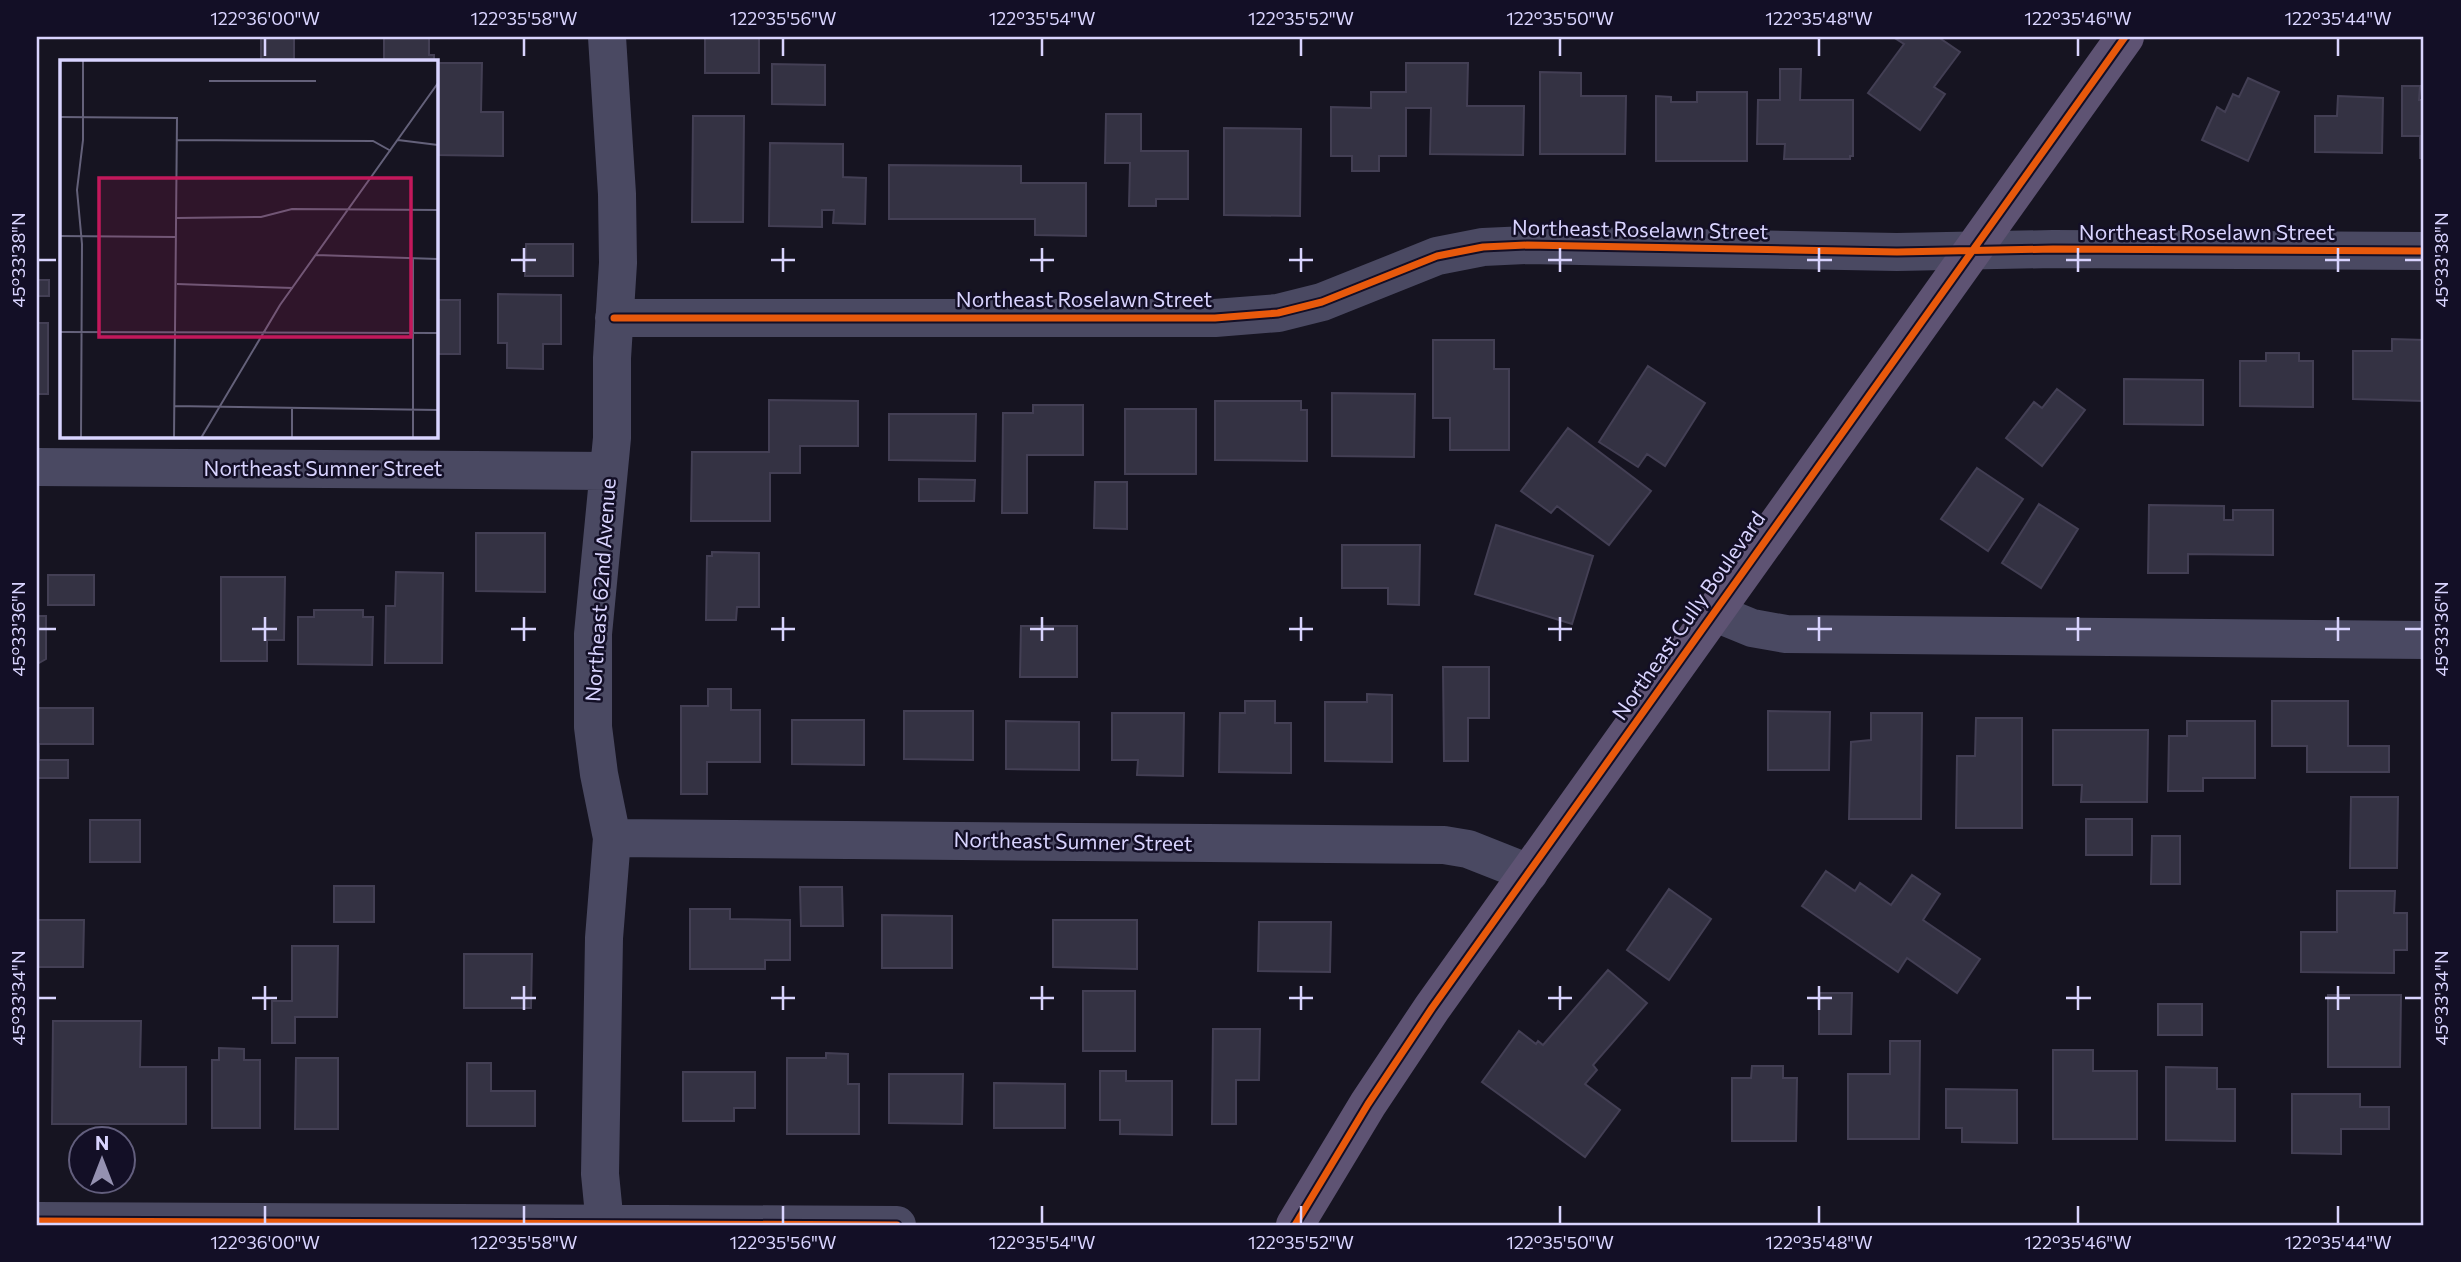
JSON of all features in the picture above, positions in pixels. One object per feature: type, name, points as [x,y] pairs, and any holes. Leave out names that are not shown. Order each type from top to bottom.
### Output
[{"type":"main road","name":"Northeast Cully Boulevard","points":[[1295,1225],[1403,1051],[1713,612],[2125,37]]},
{"type":"street","name":"Northeast 62nd Avenue","points":[[605,1224],[600,1174],[604,938],[612,838],[593,727],[593,634],[612,438],[614,317],[618,263],[617,194],[607,37]]},
{"type":"street","name":"Northeast Roselawn Street","points":[[614,317],[1215,317],[1278,313],[1322,302],[1437,256],[1483,247],[1527,245],[1972,251],[2424,251]]},
{"type":"street","name":"Northeast Sumner Street","points":[[37,467],[608,471]]},
{"type":"street","points":[[1713,612],[1752,628],[1786,634],[2424,640]]},
{"type":"street","name":"Northeast Sumner Street","points":[[612,838],[1444,845],[1468,849],[1529,873]]},
{"type":"street","points":[[37,1221],[897,1225]]},
{"type":"building","points":[[384,37],[429,37],[429,55],[434,55],[434,60],[384,60]]},
{"type":"building","points":[[705,37],[759,37],[759,73],[705,73]]},
{"type":"building","points":[[1893,37],[1938,37],[1960,52],[1934,87],[1945,94],[1920,130],[1868,93],[1904,44]]},
{"type":"building","points":[[261,38],[294,38],[294,60],[261,60]]},
{"type":"building","points":[[438,63],[482,63],[481,112],[503,112],[503,156],[438,155]]},
{"type":"building","points":[[1406,63],[1468,63],[1467,106],[1524,106],[1523,155],[1430,154],[1431,108],[1406,108],[1406,156],[1379,156],[1379,171],[1352,171],[1352,156],[1331,156],[1331,107],[1371,108],[1371,92],[1406,92]]},
{"type":"building","points":[[772,64],[825,65],[825,105],[772,104]]},
{"type":"building","points":[[1780,69],[1801,69],[1800,100],[1853,100],[1853,156],[1850,156],[1850,159],[1784,159],[1785,144],[1757,144],[1758,100],[1780,100]]},
{"type":"building","points":[[1540,72],[1581,73],[1581,96],[1626,96],[1625,154],[1540,154]]},
{"type":"building","points":[[2248,78],[2279,92],[2248,161],[2202,140],[2217,107],[2225,112],[2233,94],[2239,97]]},
{"type":"building","points":[[2402,86],[2420,86],[2419,100],[2424,100],[2424,158],[2420,158],[2420,136],[2402,136]]},
{"type":"building","points":[[1697,92],[1747,92],[1747,161],[1656,161],[1656,96],[1671,97],[1671,102],[1697,102]]},
{"type":"building","points":[[2338,96],[2383,98],[2382,153],[2315,152],[2315,116],[2337,116]]},
{"type":"building","points":[[1106,114],[1141,114],[1141,151],[1188,151],[1188,199],[1156,199],[1156,206],[1129,206],[1130,163],[1105,163]]},
{"type":"building","points":[[693,116],[744,116],[743,222],[692,222]]},
{"type":"building","points":[[1224,128],[1301,129],[1300,216],[1224,215]]},
{"type":"building","points":[[770,143],[843,144],[843,177],[866,178],[865,224],[833,223],[834,210],[822,210],[822,227],[769,226]]},
{"type":"building","points":[[889,165],[1021,166],[1021,183],[1086,183],[1086,236],[1035,235],[1035,219],[889,219]]},
{"type":"building","points":[[526,244],[573,244],[573,276],[525,276]]},
{"type":"building","points":[[37,280],[49,280],[49,296],[37,296]]},
{"type":"building","points":[[498,294],[561,295],[561,344],[543,344],[543,369],[507,368],[507,343],[498,343]]},
{"type":"building","points":[[438,300],[460,300],[460,354],[438,354]]},
{"type":"building","points":[[37,323],[48,323],[48,394],[37,394]]},
{"type":"building","points":[[2392,339],[2424,340],[2424,401],[2353,399],[2353,351],[2392,351]]},
{"type":"building","points":[[1433,340],[1494,340],[1494,369],[1509,369],[1509,450],[1450,450],[1450,418],[1433,418]]},
{"type":"building","points":[[2266,353],[2299,353],[2299,361],[2313,361],[2313,407],[2240,406],[2240,361],[2266,361]]},
{"type":"building","points":[[1648,366],[1705,403],[1665,466],[1647,454],[1638,467],[1599,442]]},
{"type":"building","points":[[2124,379],[2203,380],[2203,425],[2124,424]]},
{"type":"building","points":[[2057,389],[2085,410],[2042,466],[2006,438],[2034,402],[2042,408]]},
{"type":"building","points":[[1332,393],[1415,394],[1414,457],[1332,456]]},
{"type":"building","points":[[769,400],[858,401],[858,446],[800,446],[800,473],[770,473],[770,521],[691,521],[692,452],[769,452]]},
{"type":"building","points":[[1215,401],[1301,401],[1301,410],[1307,410],[1307,461],[1215,460]]},
{"type":"building","points":[[1033,405],[1083,405],[1083,455],[1027,455],[1027,513],[1002,513],[1003,413],[1033,413]]},
{"type":"building","points":[[1125,409],[1196,409],[1196,474],[1125,474]]},
{"type":"building","points":[[889,414],[976,414],[975,461],[889,460]]},
{"type":"building","points":[[1568,428],[1651,491],[1609,545],[1557,506],[1551,513],[1521,491]]},
{"type":"building","points":[[1977,468],[2023,499],[1988,551],[1941,519]]},
{"type":"building","points":[[919,479],[975,480],[974,501],[919,501]]},
{"type":"building","points":[[1095,482],[1127,482],[1127,529],[1094,528]]},
{"type":"building","points":[[2039,504],[2078,529],[2041,588],[2002,563]]},
{"type":"building","points":[[2149,505],[2224,506],[2224,520],[2233,520],[2233,510],[2273,510],[2273,555],[2188,554],[2188,573],[2148,573]]},
{"type":"building","points":[[1496,525],[1593,556],[1572,624],[1475,594]]},
{"type":"building","points":[[476,533],[545,533],[545,592],[476,591]]},
{"type":"building","points":[[1342,545],[1420,545],[1419,605],[1388,604],[1388,588],[1342,588]]},
{"type":"building","points":[[712,552],[759,553],[759,607],[737,607],[736,620],[706,620],[707,556],[712,556]]},
{"type":"building","points":[[396,572],[443,573],[442,663],[385,663],[386,606],[395,606]]},
{"type":"building","points":[[48,575],[94,575],[94,605],[48,605]]},
{"type":"building","points":[[221,577],[285,577],[284,640],[267,640],[267,661],[221,661]]},
{"type":"building","points":[[314,610],[363,610],[363,617],[373,617],[372,665],[298,664],[298,617],[314,617]]},
{"type":"building","points":[[37,616],[46,616],[46,659],[37,664]]},
{"type":"building","points":[[1021,626],[1077,626],[1077,677],[1020,677]]},
{"type":"building","points":[[1443,667],[1489,667],[1489,718],[1468,718],[1468,761],[1444,761]]},
{"type":"building","points":[[708,689],[731,689],[731,710],[760,710],[760,762],[707,762],[707,794],[681,794],[681,706],[708,706]]},
{"type":"building","points":[[1367,694],[1392,695],[1392,762],[1325,761],[1325,702],[1367,702]]},
{"type":"building","points":[[1245,701],[1275,701],[1275,723],[1291,723],[1291,773],[1219,772],[1220,713],[1245,713]]},
{"type":"building","points":[[2272,701],[2348,701],[2348,746],[2389,746],[2389,772],[2307,772],[2307,746],[2272,746]]},
{"type":"building","points":[[37,708],[93,708],[93,744],[39,744],[39,760],[68,760],[68,778],[37,778]]},
{"type":"building","points":[[904,711],[973,711],[973,760],[904,759]]},
{"type":"building","points":[[1768,711],[1830,712],[1829,770],[1768,770]]},
{"type":"building","points":[[1112,713],[1184,713],[1183,776],[1137,775],[1138,760],[1112,760]]},
{"type":"building","points":[[1871,713],[1922,713],[1921,819],[1849,819],[1851,742],[1871,740]]},
{"type":"building","points":[[1976,718],[2022,718],[2022,828],[1956,828],[1957,756],[1975,756]]},
{"type":"building","points":[[792,720],[864,720],[864,765],[792,764]]},
{"type":"building","points":[[1006,721],[1079,722],[1079,770],[1006,769]]},
{"type":"building","points":[[2187,721],[2255,721],[2255,778],[2203,778],[2203,791],[2168,791],[2169,736],[2187,736]]},
{"type":"building","points":[[2053,730],[2148,730],[2147,802],[2081,802],[2082,785],[2053,785]]},
{"type":"building","points":[[2351,797],[2398,797],[2397,868],[2350,868]]},
{"type":"building","points":[[2086,819],[2132,819],[2132,855],[2086,855]]},
{"type":"building","points":[[90,820],[140,820],[140,862],[90,862]]},
{"type":"building","points":[[2152,836],[2180,836],[2180,884],[2151,884]]},
{"type":"building","points":[[1826,871],[1855,891],[1860,883],[1891,905],[1912,875],[1940,894],[1923,920],[1980,959],[1957,993],[1907,958],[1898,972],[1802,906]]},
{"type":"building","points":[[334,886],[374,886],[374,922],[334,922]]},
{"type":"building","points":[[800,887],[842,887],[843,926],[801,926]]},
{"type":"building","points":[[1669,889],[1711,919],[1669,980],[1627,950]]},
{"type":"building","points":[[2337,891],[2395,891],[2394,913],[2407,913],[2407,950],[2394,950],[2394,973],[2301,972],[2301,932],[2337,932]]},
{"type":"building","points":[[690,909],[730,909],[730,919],[790,920],[790,960],[765,960],[765,969],[690,969]]},
{"type":"building","points":[[882,915],[952,916],[952,968],[882,968]]},
{"type":"building","points":[[37,920],[84,920],[83,967],[37,967]]},
{"type":"building","points":[[1053,920],[1137,920],[1137,969],[1053,967]]},
{"type":"building","points":[[1259,922],[1331,922],[1330,972],[1258,971]]},
{"type":"building","points":[[292,946],[338,946],[337,1017],[295,1017],[295,1043],[272,1043],[272,1001],[292,1001]]},
{"type":"building","points":[[464,954],[532,954],[531,1008],[464,1008]]},
{"type":"building","points":[[1608,970],[1647,1003],[1593,1065],[1597,1070],[1585,1084],[1620,1110],[1585,1157],[1482,1082],[1519,1031],[1536,1044],[1538,1041],[1543,1045]]},
{"type":"building","points":[[1083,991],[1135,991],[1135,1051],[1083,1051]]},
{"type":"building","points":[[1819,993],[1852,993],[1851,1034],[1819,1034]]},
{"type":"building","points":[[2328,995],[2401,995],[2400,1067],[2328,1067]]},
{"type":"building","points":[[2158,1004],[2202,1004],[2202,1035],[2158,1035]]},
{"type":"building","points":[[53,1021],[141,1021],[140,1067],[186,1067],[186,1124],[52,1124]]},
{"type":"building","points":[[1213,1029],[1260,1029],[1259,1080],[1236,1080],[1236,1124],[1212,1124]]},
{"type":"building","points":[[1890,1041],[1920,1041],[1919,1139],[1848,1139],[1848,1074],[1890,1074]]},
{"type":"building","points":[[219,1048],[244,1049],[244,1060],[260,1060],[260,1128],[212,1128],[212,1060],[219,1060]]},
{"type":"building","points":[[2053,1050],[2093,1050],[2093,1071],[2137,1071],[2137,1139],[2053,1139]]},
{"type":"building","points":[[826,1053],[848,1054],[848,1084],[859,1084],[859,1134],[787,1134],[787,1058],[826,1058]]},
{"type":"building","points":[[296,1058],[338,1058],[338,1129],[295,1129]]},
{"type":"building","points":[[467,1063],[491,1063],[491,1091],[535,1091],[535,1126],[467,1126]]},
{"type":"building","points":[[1752,1066],[1783,1066],[1783,1078],[1797,1078],[1796,1141],[1732,1141],[1732,1078],[1751,1078]]},
{"type":"building","points":[[2166,1067],[2217,1068],[2217,1089],[2235,1089],[2235,1141],[2166,1140]]},
{"type":"building","points":[[1100,1071],[1126,1071],[1126,1081],[1172,1081],[1172,1135],[1120,1134],[1120,1120],[1100,1120]]},
{"type":"building","points":[[683,1072],[755,1072],[755,1108],[734,1108],[734,1121],[683,1121]]},
{"type":"building","points":[[889,1074],[963,1074],[962,1124],[889,1123]]},
{"type":"building","points":[[994,1083],[1065,1084],[1065,1128],[994,1128]]},
{"type":"building","points":[[1946,1089],[2017,1090],[2017,1143],[1962,1142],[1962,1128],[1946,1128]]},
{"type":"building","points":[[2292,1094],[2360,1094],[2360,1107],[2389,1107],[2389,1129],[2341,1129],[2341,1154],[2292,1153]]},
{"type":"cycle path","points":[[1295,1225],[1368,1104],[1432,1008],[2125,37]]},
{"type":"cycle path","points":[[614,318],[1215,318],[1278,313],[1322,302],[1437,256],[1483,247],[1527,245],[1897,252],[2053,249],[2424,251]]},
{"type":"cycle path","points":[[37,1221],[897,1225]]}]
